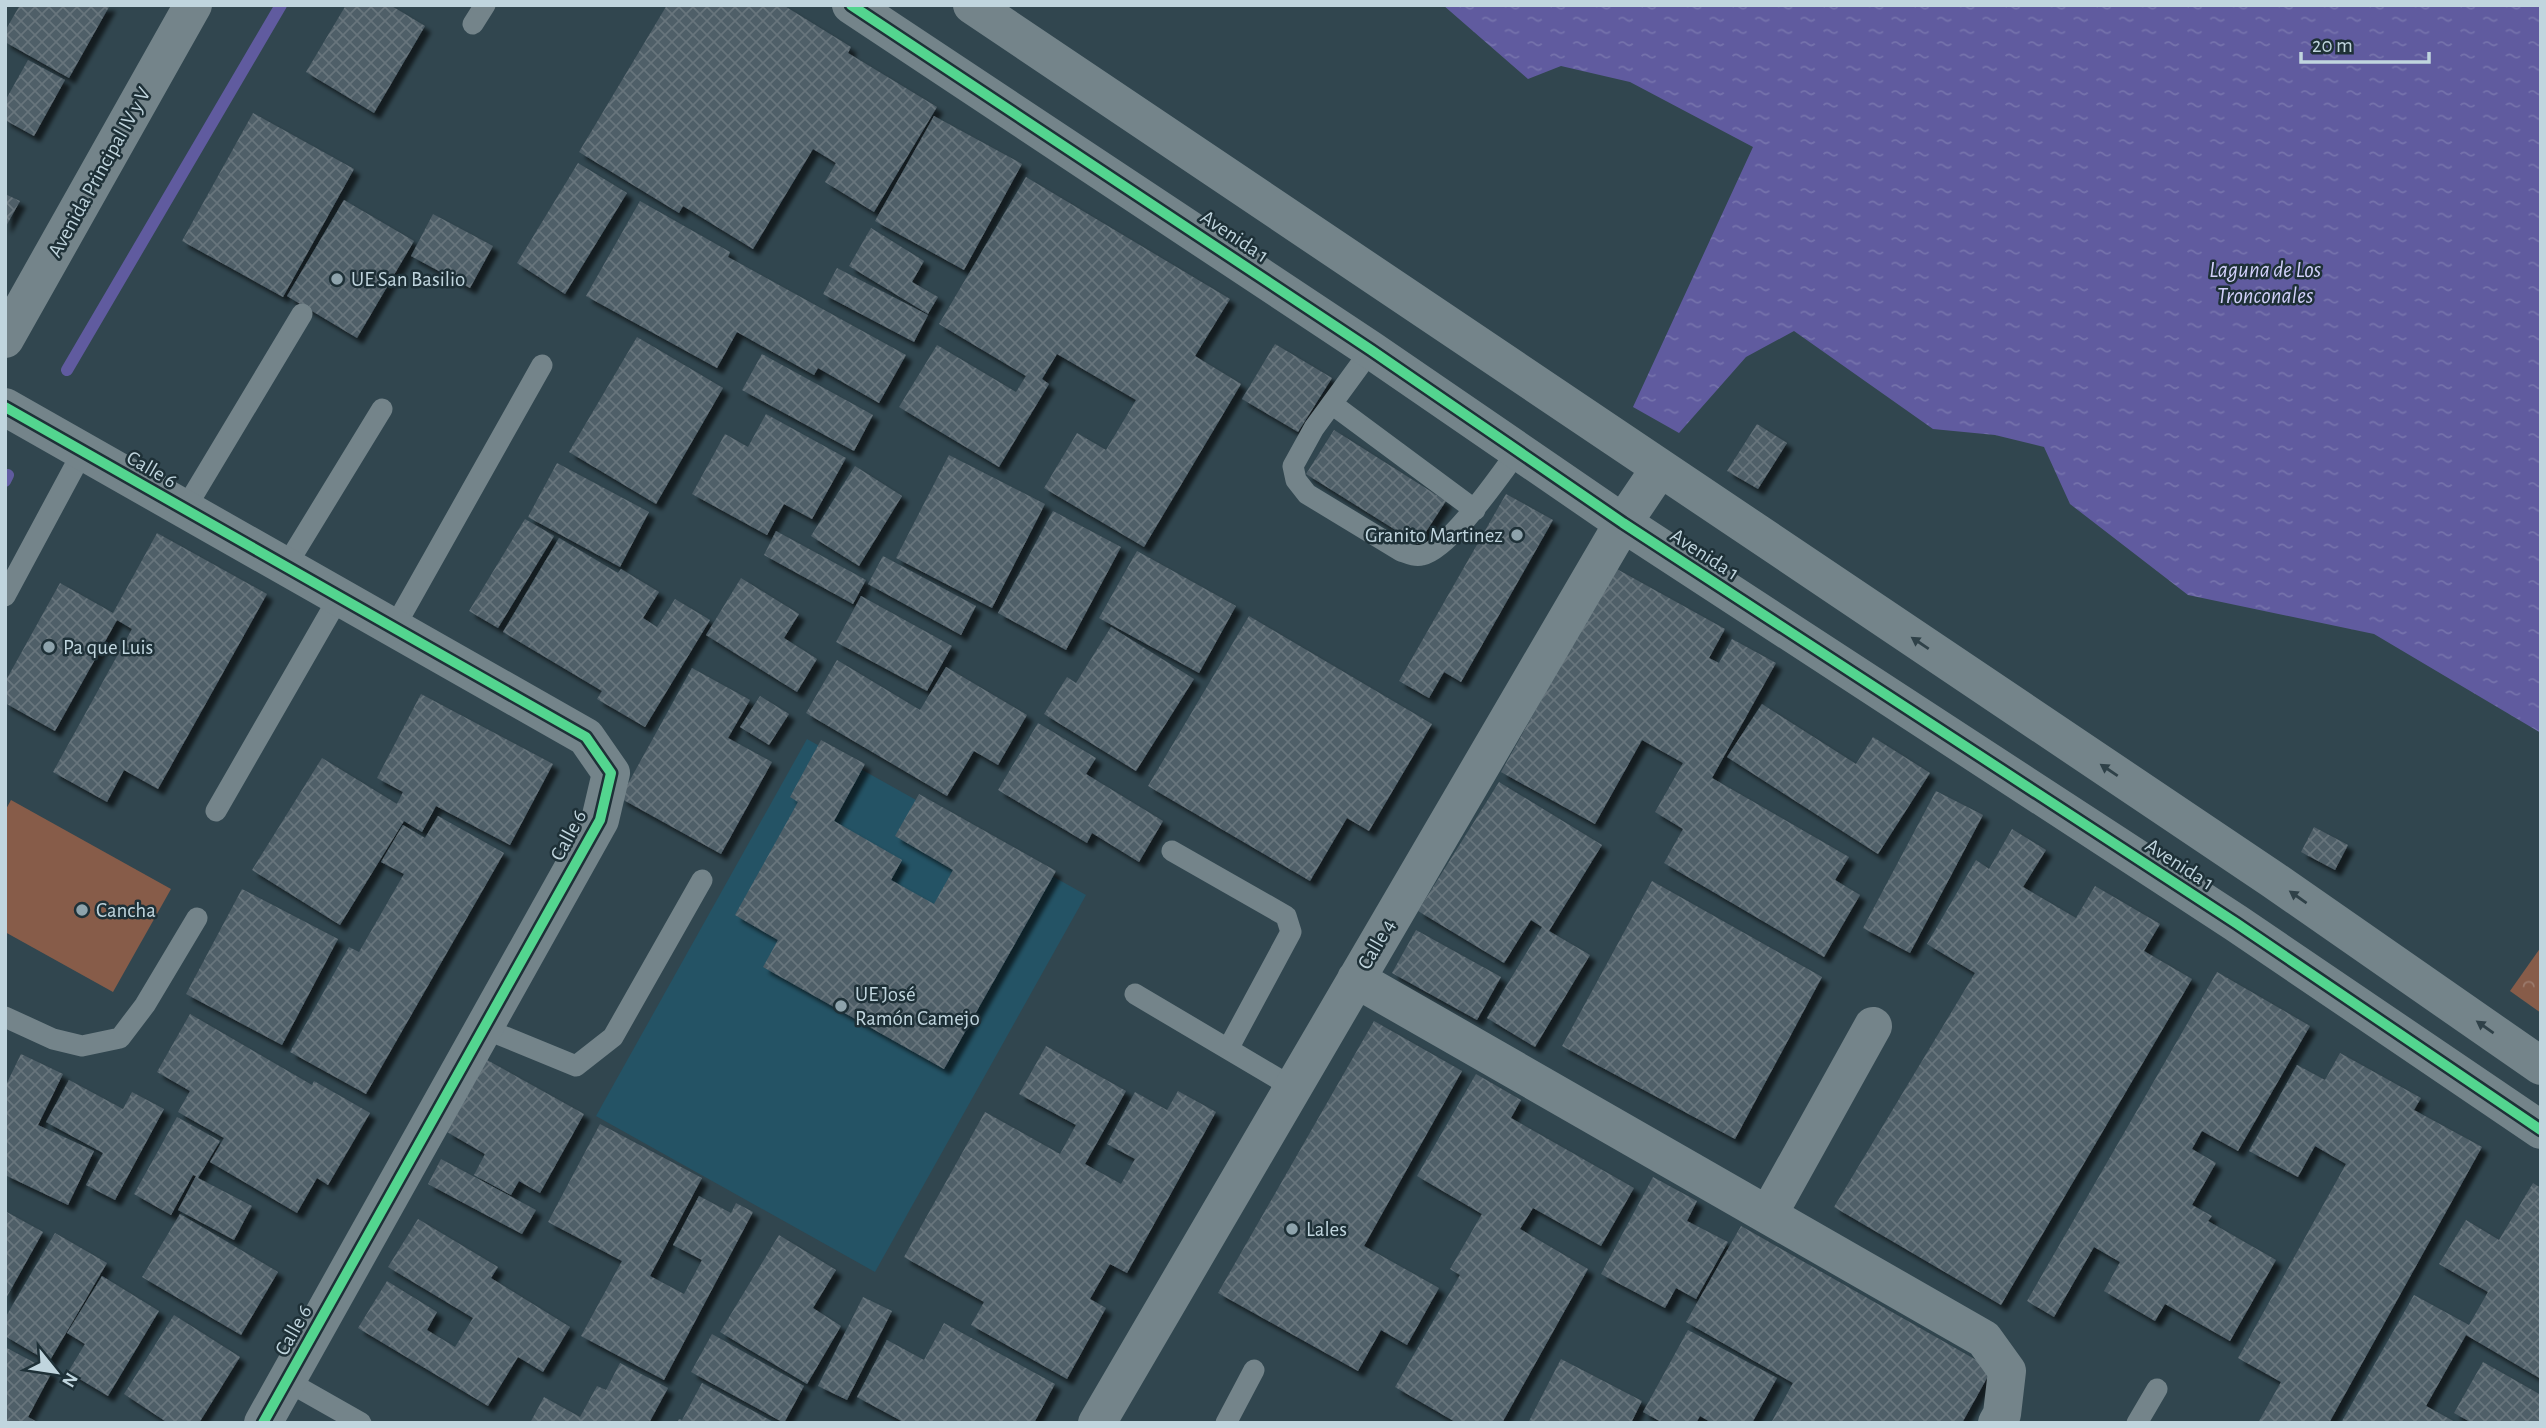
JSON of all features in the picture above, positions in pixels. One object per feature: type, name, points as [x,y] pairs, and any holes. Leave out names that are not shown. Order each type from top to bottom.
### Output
[{"type":"street","name":"Avenida Principal IV y V","points":[[5,339],[192,5]]},
{"type":"street","name":"Avenida 1","points":[[851,5],[1371,350],[1623,523],[2236,923],[2541,1130]]},
{"type":"street","name":"Avenida 1","points":[[972,5],[2272,879],[2541,1066]]},
{"type":"street","name":"Calle 6","points":[[5,407],[586,737],[611,772],[600,820],[263,1423]]},
{"type":"street","name":"Calle 4","points":[[1097,1423],[1623,523],[1660,468]]},
{"type":"street","points":[[1356,979],[1984,1339],[2007,1371],[2002,1414],[1997,1423]]},
{"type":"street","points":[[1768,1215],[1873,1026]]},
{"type":"lane","points":[[473,24],[485,5]]},
{"type":"lane","points":[[185,509],[302,314]]},
{"type":"lane","points":[[1371,350],[1332,404],[1293,466],[1296,480],[1307,494],[1401,551],[1418,556],[1429,553],[1475,510],[1518,451]]},
{"type":"lane","points":[[394,628],[542,365]]},
{"type":"lane","points":[[1332,404],[1475,510]]},
{"type":"lane","points":[[286,566],[382,409]]},
{"type":"lane","points":[[5,596],[83,451]]},
{"type":"lane","points":[[216,811],[339,597]]},
{"type":"lane","points":[[1172,851],[1286,916],[1292,932],[1228,1049]]},
{"type":"lane","points":[[482,1028],[576,1066],[613,1037],[702,880]]},
{"type":"lane","points":[[5,1017],[53,1039],[82,1045],[120,1038],[145,1005],[197,918]]},
{"type":"lane","points":[[1135,994],[1292,1087]]},
{"type":"lane","points":[[1226,1423],[1254,1370]]},
{"type":"lane","points":[[287,1381],[361,1423]]},
{"type":"lane","points":[[2137,1423],[2157,1389]]},
{"type":"shaded area","name":"UE José Ramón Camejo","points":[[807,739],[1086,895],[875,1272],[596,1116]]},
{"type":"green space","name":"Cancha","points":[[11,800],[171,889],[113,992],[5,932],[5,811]]},
{"type":"green space","points":[[2541,947],[2541,1013],[2510,991]]},
{"type":"water","name":"Laguna de Los Tronconales","points":[[1443,5],[2541,5],[2541,733],[2374,634],[2188,595],[2070,504],[2044,447],[1995,435],[1933,429],[1794,331],[1746,357],[1679,433],[1633,407],[1753,147],[1630,82],[1561,66],[1528,79]]},
{"type":"building","points":[[20,5],[110,5],[69,78],[5,42],[5,31]]},
{"type":"building","points":[[346,5],[390,5],[425,26],[374,113],[306,72]]},
{"type":"building","points":[[667,5],[783,5],[851,47],[848,53],[937,107],[874,212],[825,182],[836,163],[813,149],[753,249],[683,206],[679,213],[579,152]]},
{"type":"building","points":[[28,60],[65,80],[34,136],[5,120],[5,101]]},
{"type":"building","points":[[253,113],[354,169],[283,297],[182,241]]},
{"type":"building","points":[[934,116],[1022,164],[964,270],[875,221]]},
{"type":"building","points":[[578,163],[627,193],[565,294],[517,263]]},
{"type":"building","points":[[1026,177],[1230,299],[1195,356],[1241,384],[1144,547],[1044,488],[1077,433],[1106,450],[1136,400],[1057,354],[1042,379],[1049,384],[999,467],[899,407],[937,345],[1016,392],[1026,376],[939,324]]},
{"type":"building","points":[[5,194],[20,201],[5,228]]},
{"type":"building","points":[[344,200],[414,241],[357,338],[287,296]]},
{"type":"building","points":[[640,201],[730,252],[728,257],[906,355],[879,403],[818,368],[814,375],[737,332],[717,368],[586,296]]},
{"type":"building","points":[[433,214],[493,246],[470,288],[411,256]]},
{"type":"building","points":[[871,228],[924,261],[912,282],[938,297],[928,314],[849,266]]},
{"type":"building","points":[[837,268],[928,315],[914,342],[823,294]]},
{"type":"building","points":[[637,337],[723,388],[656,504],[569,452]]},
{"type":"building","points":[[1275,344],[1332,378],[1298,432],[1242,399]]},
{"type":"building","points":[[762,354],[873,415],[854,451],[742,390]]},
{"type":"building","points":[[766,414],[846,458],[812,519],[784,504],[767,535],[692,494],[725,434],[748,447]]},
{"type":"building","points":[[1757,424],[1787,443],[1758,489],[1727,471]]},
{"type":"building","points":[[1334,430],[1446,501],[1418,544],[1306,474]]},
{"type":"building","points":[[949,455],[1045,504],[992,608],[896,558]]},
{"type":"building","points":[[557,463],[649,512],[620,567],[528,517]]},
{"type":"building","points":[[855,466],[902,496],[859,566],[811,536]]},
{"type":"building","points":[[1506,494],[1553,520],[1461,682],[1444,672],[1429,698],[1399,681]]},
{"type":"building","points":[[1053,511],[1121,547],[1066,650],[998,613]]},
{"type":"building","points":[[525,519],[554,536],[498,628],[469,611]]},
{"type":"building","points":[[776,531],[866,580],[853,604],[764,555]]},
{"type":"building","points":[[157,533],[267,594],[158,789],[124,770],[107,802],[53,772],[132,629],[117,620],[55,731],[5,703],[5,682],[60,583],[113,613]]},
{"type":"building","points":[[559,538],[618,573],[621,569],[659,592],[643,618],[657,627],[675,599],[710,620],[645,727],[597,699],[602,691],[503,632]]},
{"type":"building","points":[[1137,551],[1236,606],[1199,673],[1099,618]]},
{"type":"building","points":[[883,556],[976,606],[961,635],[868,584]]},
{"type":"building","points":[[1615,568],[1725,629],[1709,658],[1719,663],[1732,639],[1776,663],[1712,778],[1849,857],[1835,880],[1860,895],[1824,957],[1664,863],[1683,829],[1655,812],[1683,763],[1642,740],[1595,824],[1501,772]]},
{"type":"building","points":[[741,578],[799,614],[784,638],[817,659],[797,692],[706,635]]},
{"type":"building","points":[[861,596],[952,646],[927,691],[836,642]]},
{"type":"building","points":[[1249,616],[1432,724],[1369,831],[1347,818],[1310,881],[1148,786]]},
{"type":"building","points":[[1111,627],[1194,679],[1136,771],[1044,714],[1067,677],[1076,683]]},
{"type":"building","points":[[837,660],[920,710],[946,667],[1027,715],[998,765],[974,751],[947,796],[806,713]]},
{"type":"building","points":[[692,668],[750,700],[728,738],[772,762],[721,854],[620,798]]},
{"type":"building","points":[[421,694],[553,764],[510,845],[436,806],[422,832],[404,821],[340,925],[252,870],[322,758],[397,804],[403,792],[377,778]]},
{"type":"building","points":[[760,696],[789,714],[769,745],[740,727]]},
{"type":"building","points":[[1762,704],[1856,764],[1873,737],[1930,773],[1878,854],[1727,757]]},
{"type":"building","points":[[1038,723],[1096,758],[1086,774],[1163,821],[1139,862],[1092,833],[1087,843],[998,790]]},
{"type":"building","points":[[821,740],[865,764],[834,821],[902,860],[891,880],[934,904],[953,870],[895,836],[919,794],[1056,871],[944,1069],[763,967],[778,940],[735,915],[798,802],[790,797]]},
{"type":"building","points":[[1499,782],[1602,845],[1549,931],[1590,955],[1535,1047],[1487,1018],[1542,927],[1531,920],[1504,963],[1418,911]]},
{"type":"building","points":[[1936,791],[1983,815],[1910,953],[1863,928]]},
{"type":"building","points":[[438,816],[504,853],[366,1094],[290,1052],[349,947],[359,952],[404,874],[381,862],[403,825],[425,838]]},
{"type":"building","points":[[2314,827],[2348,845],[2335,870],[2301,852]]},
{"type":"building","points":[[2012,829],[2046,850],[2023,887],[2076,918],[2095,886],[2160,924],[2144,951],[2192,979],[2001,1305],[1834,1207],[1975,973],[1927,944],[1976,860],[1989,869]]},
{"type":"building","points":[[1652,881],[1822,977],[1735,1139],[1562,1046]]},
{"type":"building","points":[[242,889],[338,939],[282,1045],[186,994]]},
{"type":"building","points":[[1416,930],[1501,977],[1477,1020],[1392,973]]},
{"type":"building","points":[[2217,972],[2310,1026],[2238,1151],[2202,1131],[2192,1149],[2216,1163],[2192,1205],[2212,1216],[2208,1221],[2276,1260],[2230,1341],[2165,1304],[2155,1321],[2104,1291],[2120,1262],[2094,1247],[2054,1317],[2027,1301]]},
{"type":"building","points":[[190,1014],[312,1085],[314,1081],[370,1113],[328,1185],[317,1178],[297,1213],[210,1162],[224,1138],[178,1112],[190,1091],[157,1072]]},
{"type":"building","points":[[1374,1021],[1462,1071],[1364,1246],[1439,1288],[1407,1345],[1381,1330],[1358,1371],[1218,1293]]},
{"type":"building","points":[[1046,1046],[1126,1091],[1085,1164],[1121,1184],[1135,1159],[1107,1144],[1135,1092],[1167,1110],[1178,1091],[1216,1112],[1127,1273],[1110,1264],[1090,1299],[1106,1308],[1067,1379],[971,1325],[984,1302],[904,1257],[985,1112],[1060,1154],[1076,1125],[1019,1094]]},
{"type":"building","points":[[2340,1053],[2421,1098],[2414,1110],[2482,1147],[2329,1423],[2258,1423],[2281,1382],[2238,1358],[2346,1164],[2315,1146],[2298,1177],[2249,1151],[2297,1065],[2325,1080]]},
{"type":"building","points":[[21,1054],[63,1074],[38,1125],[94,1151],[68,1205],[5,1175],[5,1087]]},
{"type":"building","points":[[487,1060],[584,1114],[540,1193],[519,1181],[511,1195],[474,1175],[485,1154],[447,1132]]},
{"type":"building","points":[[1476,1074],[1521,1100],[1511,1118],[1634,1188],[1601,1246],[1533,1208],[1520,1229],[1588,1269],[1502,1423],[1457,1423],[1395,1387],[1460,1275],[1450,1269],[1482,1214],[1417,1176]]},
{"type":"building","points":[[69,1080],[123,1109],[132,1092],[164,1109],[115,1200],[86,1185],[103,1153],[46,1122]]},
{"type":"building","points":[[177,1117],[220,1141],[198,1178],[252,1206],[234,1240],[178,1210],[196,1176],[193,1175],[171,1215],[134,1194]]},
{"type":"building","points":[[600,1124],[702,1178],[650,1276],[684,1294],[702,1260],[673,1245],[699,1196],[731,1213],[736,1203],[753,1212],[664,1380],[581,1336],[622,1261],[548,1222]]},
{"type":"building","points":[[441,1159],[536,1210],[522,1234],[428,1184]]},
{"type":"building","points":[[1653,1177],[1697,1201],[1687,1221],[1728,1242],[1696,1299],[1676,1288],[1665,1308],[1601,1274]]},
{"type":"building","points":[[2533,1183],[2541,1188],[2541,1379],[2466,1335],[2426,1406],[2457,1423],[2341,1423],[2414,1295],[2469,1325],[2488,1292],[2439,1264],[2466,1220],[2499,1240]]},
{"type":"building","points":[[5,1211],[43,1232],[5,1300]]},
{"type":"building","points":[[180,1214],[278,1272],[241,1335],[142,1277]]},
{"type":"building","points":[[418,1219],[498,1267],[491,1278],[570,1327],[543,1372],[518,1357],[488,1406],[358,1328],[387,1281],[437,1312],[427,1330],[455,1347],[473,1318],[388,1267]]},
{"type":"building","points":[[1741,1226],[1992,1369],[1962,1423],[1771,1423],[1793,1383],[1686,1322]]},
{"type":"building","points":[[55,1233],[107,1263],[49,1362],[5,1336],[5,1318]]},
{"type":"building","points":[[779,1235],[836,1270],[813,1308],[841,1326],[807,1384],[720,1332]]},
{"type":"building","points":[[102,1276],[159,1311],[108,1396],[68,1372],[85,1344],[67,1333]]},
{"type":"building","points":[[863,1297],[892,1311],[847,1400],[818,1386]]},
{"type":"building","points":[[174,1315],[240,1357],[199,1423],[168,1423],[124,1394]]},
{"type":"building","points":[[944,1323],[1055,1384],[1034,1423],[905,1423],[857,1397],[887,1340],[924,1360]]},
{"type":"building","points":[[1688,1330],[1777,1378],[1752,1423],[1712,1423],[1700,1416],[1696,1423],[1663,1423],[1643,1412]]},
{"type":"building","points":[[712,1334],[804,1386],[784,1423],[691,1372]]},
{"type":"building","points":[[5,1347],[52,1372],[28,1417],[39,1423],[5,1423]]},
{"type":"building","points":[[1561,1359],[1642,1401],[1631,1423],[1528,1423]]},
{"type":"building","points":[[2483,1362],[2541,1395],[2541,1423],[2472,1423],[2454,1413]]},
{"type":"building","points":[[620,1363],[668,1388],[649,1423],[530,1423],[544,1397],[580,1417],[597,1386],[606,1390]]},
{"type":"building","points":[[702,1383],[775,1423],[677,1423],[679,1419],[682,1420]]},
{"type":"waterway","points":[[67,370],[281,5]]},
{"type":"waterway","points":[[5,481],[8,475]]},
{"type":"cycle path","points":[[851,5],[1371,350],[1623,523],[2236,923],[2541,1130]]},
{"type":"cycle path","points":[[5,407],[586,737],[611,773],[600,820],[263,1423]]},
{"type":"place","name":"UE San Basilio","points":[[337,279]]},
{"type":"place","name":"Granito Martinez","points":[[1517,535]]},
{"type":"place","name":"Pa que Luis","points":[[49,647]]},
{"type":"place","name":"Cancha","points":[[82,910]]},
{"type":"place","name":"UE José Ramón Camejo","points":[[841,1006]]},
{"type":"place","name":"Lales","points":[[1292,1229]]}]
